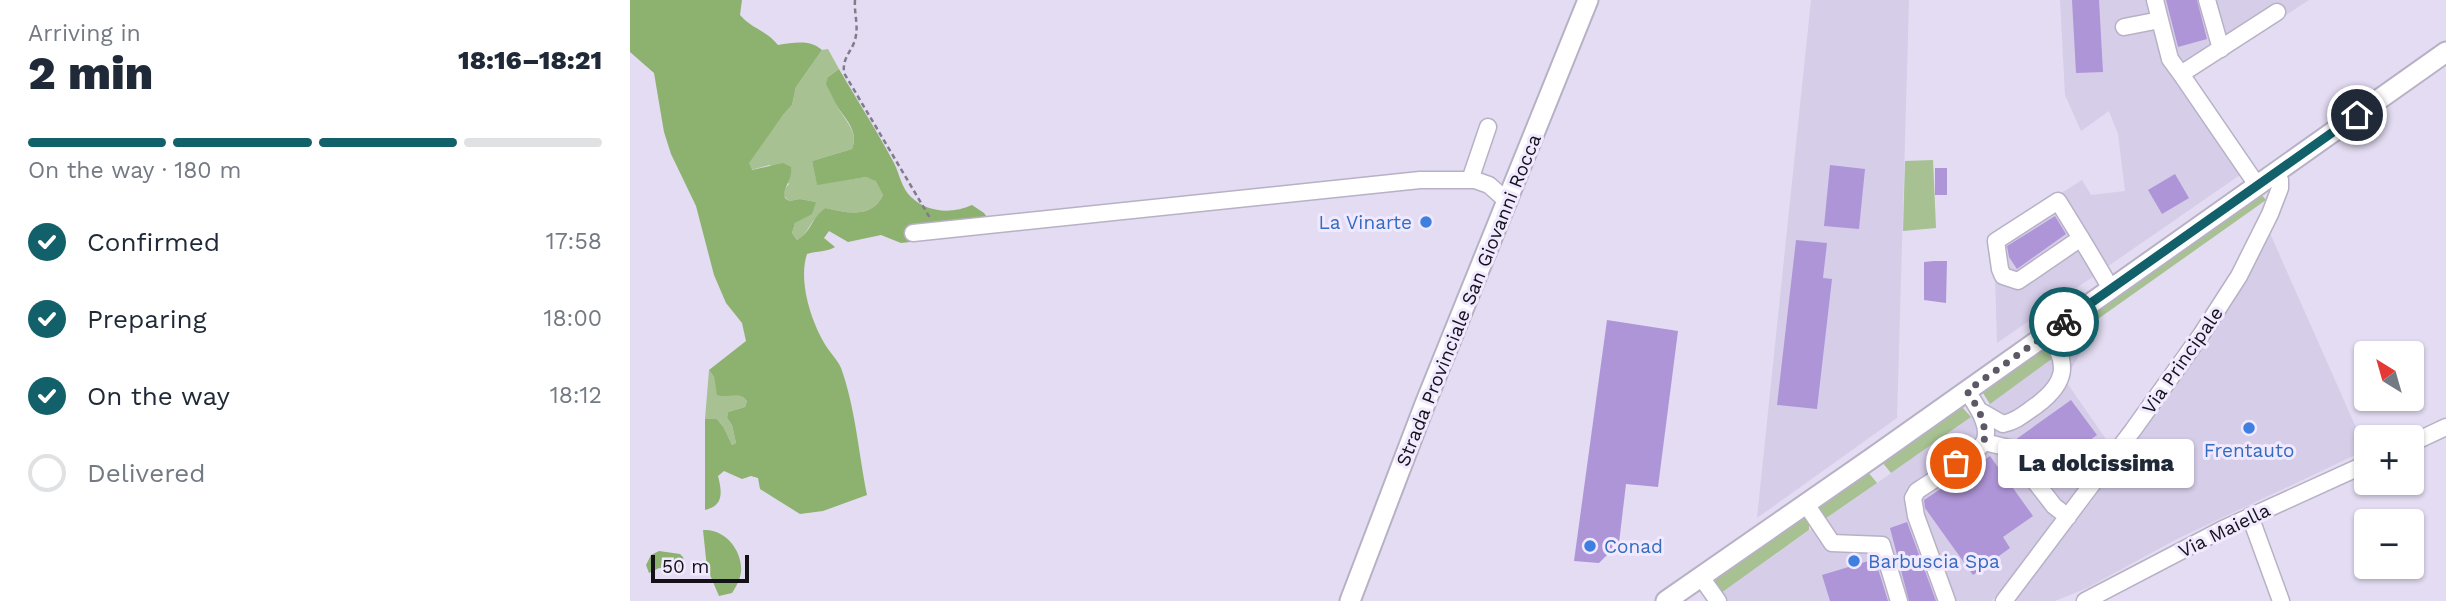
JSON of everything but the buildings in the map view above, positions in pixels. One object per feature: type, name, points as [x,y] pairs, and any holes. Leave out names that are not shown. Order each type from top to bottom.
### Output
[{"type":"main road","name":"Strada Provinciale San Giovanni Rocca","points":[[1350,601],[1425,404],[1588,0]]},
{"type":"main road","points":[[1667,601],[2446,52]]},
{"type":"street","points":[[2155,0],[2170,59],[2257,185]]},
{"type":"street","points":[[2207,0],[2221,48]]},
{"type":"street","points":[[2181,74],[2277,12]]},
{"type":"street","points":[[2124,27],[2160,20]]},
{"type":"street","points":[[1470,180],[1488,127]]},
{"type":"street","name":"Via Principale","points":[[2004,601],[2201,335],[2239,276],[2280,188],[2280,180],[2275,172]]},
{"type":"street","points":[[913,233],[1420,180],[1470,180],[1489,185],[1508,202]]},
{"type":"street","points":[[2081,238],[2018,281],[2003,276],[1996,241],[2058,201],[2081,238],[2111,289]]},
{"type":"street","points":[[1980,411],[2003,424],[2015,421],[2054,392],[2062,373],[2062,361],[2060,350],[2048,333]]},
{"type":"street","points":[[1947,601],[1916,516],[1913,498],[1917,491],[1984,442],[1985,431],[1980,411],[1967,391]]},
{"type":"street","points":[[2424,437],[2446,427]]},
{"type":"street","points":[[1984,442],[2009,448],[2053,506],[2068,517]]},
{"type":"street","name":"Via Maiella","points":[[2085,601],[2118,594],[2250,516],[2354,469]]},
{"type":"street","points":[[1806,504],[1832,543],[1882,545],[1899,601]]},
{"type":"street","points":[[2250,516],[2281,601]]},
{"type":"street","points":[[1701,577],[1718,601]]},
{"type":"path","points":[[855,0],[857,32],[843,63],[844,73],[928,215],[943,230]]},
{"type":"shaded area","points":[[1811,0],[1909,0],[1897,418],[1757,518]]},
{"type":"shaded area","points":[[2060,0],[2309,0],[2192,76],[2253,166],[1997,343],[1995,275],[2009,226],[2082,180],[2091,195],[2125,191],[2118,134],[2109,111],[2081,131],[2065,95]]},
{"type":"shaded area","name":"Frentauto","points":[[2269,231],[2355,425],[2354,456],[2177,539],[2087,588],[2055,601],[2015,601],[2097,494],[2155,407],[2242,287]]},
{"type":"shaded area","points":[[2076,336],[2082,350],[2065,380],[2110,445],[1992,601],[1709,601],[1971,417],[2056,355],[2053,352]]},
{"type":"green space","points":[[630,0],[742,0],[740,15],[778,45],[807,43],[822,50],[796,87],[792,105],[749,163],[752,170],[783,163],[791,167],[785,198],[789,201],[800,199],[816,202],[812,214],[795,223],[792,233],[797,240],[826,208],[850,212],[866,211],[878,203],[883,195],[876,181],[866,177],[817,185],[812,161],[852,149],[854,143],[851,126],[826,84],[828,77],[839,69],[911,197],[932,209],[948,211],[972,205],[990,221],[984,234],[901,243],[881,235],[848,242],[829,231],[824,238],[835,247],[807,254],[804,276],[807,301],[821,336],[839,365],[846,383],[867,495],[823,511],[800,514],[760,489],[758,478],[751,476],[742,479],[724,471],[718,476],[721,493],[719,502],[705,510],[705,419],[717,419],[732,445],[736,443],[732,425],[727,418],[728,412],[745,407],[747,401],[736,395],[717,395],[714,377],[709,370],[746,341],[742,323],[726,303],[714,275],[696,206],[671,154],[664,132],[654,73],[630,52]]},
{"type":"green space","points":[[828,49],[839,69],[828,77],[832,92],[837,106],[850,126],[854,143],[852,149],[812,161],[817,184],[866,177],[876,180],[883,195],[878,203],[866,211],[850,212],[826,208],[802,238],[797,240],[792,233],[795,223],[805,216],[816,202],[800,199],[789,201],[783,195],[789,184],[770,165],[751,170],[748,163],[792,105],[796,87],[822,50]]},
{"type":"green space","points":[[1933,160],[1936,228],[1903,231],[1905,161]]},
{"type":"green space","points":[[2260,193],[2266,200],[2064,343],[2060,336]]},
{"type":"green space","points":[[2046,346],[2057,355],[1990,404],[1981,390]]},
{"type":"green space","points":[[709,370],[714,377],[718,395],[737,395],[747,401],[745,407],[728,412],[727,418],[732,425],[736,443],[732,445],[717,419],[705,419]]},
{"type":"green space","points":[[1961,406],[1971,417],[1891,473],[1882,462]]},
{"type":"green space","points":[[1868,472],[1877,483],[1825,519],[1819,506]]},
{"type":"green space","points":[[1805,516],[1809,530],[1721,593],[1712,581]]},
{"type":"green space","points":[[703,530],[711,530],[725,537],[736,549],[741,572],[732,593],[719,596],[707,568]]},
{"type":"green space","points":[[659,551],[680,554],[684,563],[675,570],[659,568],[649,573],[646,565],[651,555]]},
{"type":"way so far","points":[[1956,463],[1984,442],[1985,431],[1980,411],[1967,391],[2064,322]]},
{"type":"place","name":"La Vinarte","points":[[1426,222]]},
{"type":"place","name":"Frentauto","points":[[2249,428]]},
{"type":"place","name":"La dolcissima","points":[[1956,463]]},
{"type":"place","name":"Conad","points":[[1590,546]]},
{"type":"place","name":"Barbuscia Spa","points":[[1854,561]]},
{"type":"route","points":[[2064,322],[2357,115]]}]
